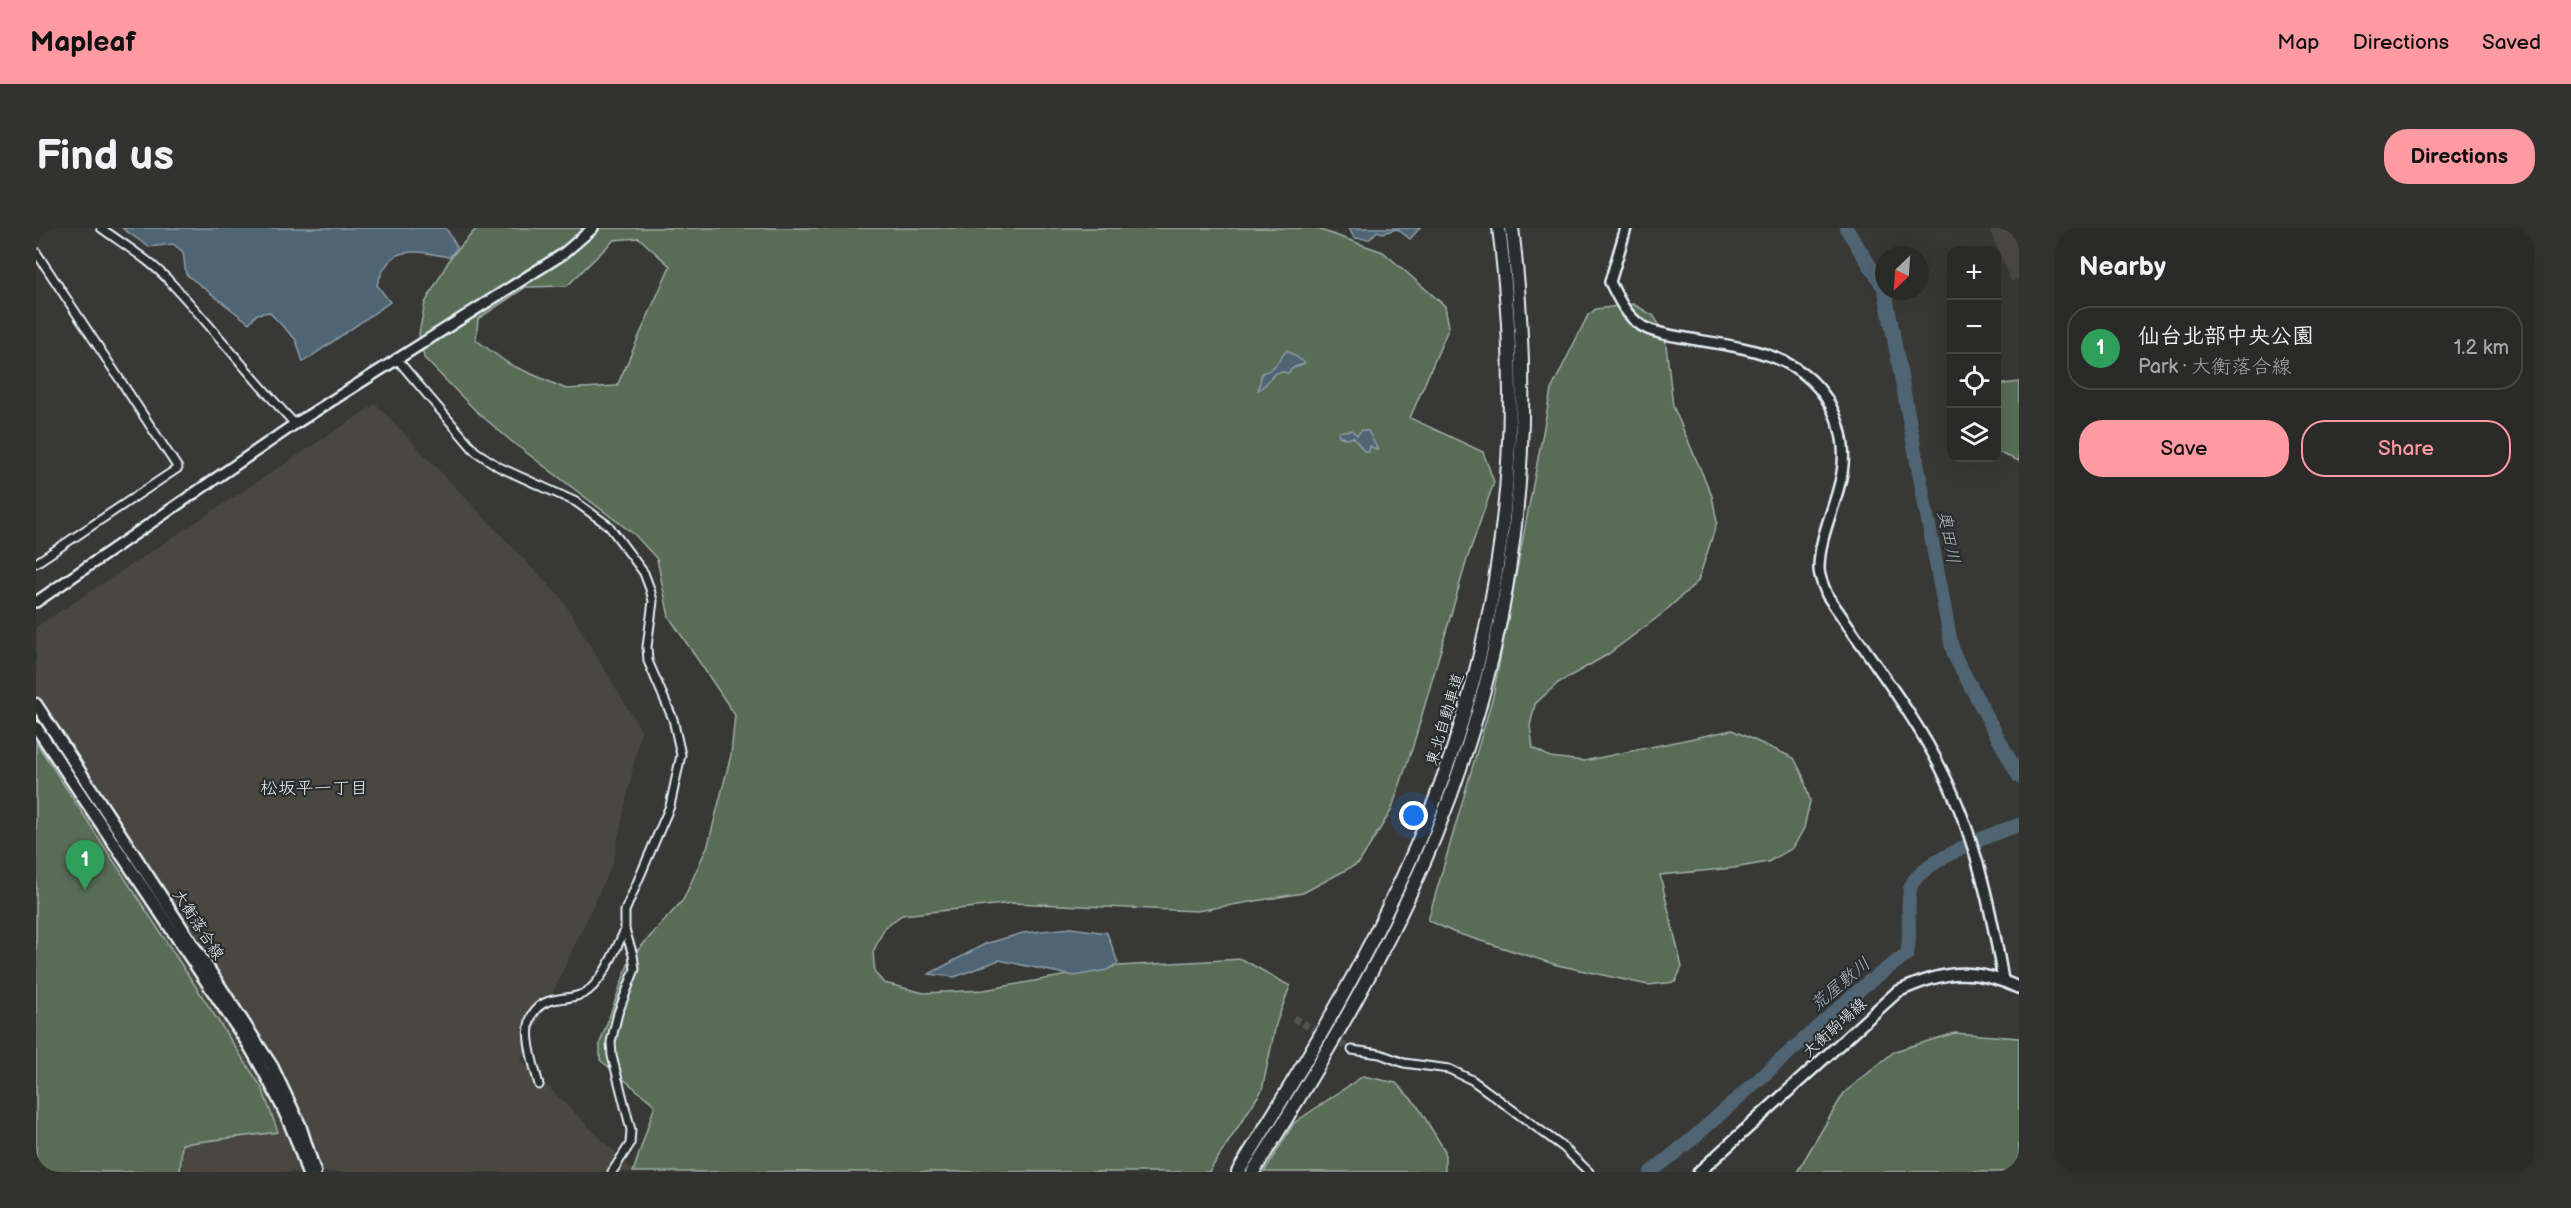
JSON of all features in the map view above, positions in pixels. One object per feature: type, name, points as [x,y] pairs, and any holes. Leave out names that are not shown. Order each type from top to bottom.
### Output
[{"type":"highway","name":"東北自動車道","points":[[1238,1172],[1303,1064],[1383,919],[1435,800],[1473,684],[1503,539],[1508,478],[1510,347],[1508,301],[1499,228]]},
{"type":"highway","name":"東北自動車道","points":[[1253,1172],[1363,987],[1417,878],[1452,793],[1485,688],[1503,611],[1521,479],[1523,348],[1512,228]]},
{"type":"main road","name":"大衡落合線","points":[[36,704],[272,1066],[300,1125],[315,1172]]},
{"type":"main road","name":"大衡落合線","points":[[36,727],[273,1085],[293,1129],[307,1172]]},
{"type":"main road","name":"大衡駒場線","points":[[1699,1172],[1897,992],[1924,980],[1951,973],[1978,974],[2003,980],[2019,988]]},
{"type":"street","points":[[101,228],[141,256],[172,284],[254,381],[295,424]]},
{"type":"street","points":[[36,602],[295,424],[396,358],[484,307],[564,254],[593,228]]},
{"type":"street","points":[[1626,228],[1610,282],[1627,314],[1643,327],[1678,337],[1770,354],[1798,370],[1821,392],[1839,426],[1843,479],[1821,545],[1818,572],[1827,595],[1923,737],[1948,783],[1975,854],[2003,980]]},
{"type":"street","points":[[36,252],[178,468],[36,563]]},
{"type":"street","points":[[396,358],[460,437],[475,450],[499,467],[576,502],[609,526],[644,573],[650,589],[653,601],[647,647],[648,661],[673,719],[681,755],[670,806],[627,902],[625,930],[633,955],[634,969],[618,1013],[611,1042],[612,1056],[629,1115],[631,1137],[630,1144],[612,1172]]},
{"type":"street","points":[[539,1085],[527,1030],[531,1017],[547,1002],[587,992],[603,973],[625,930]]},
{"type":"street","points":[[1352,1050],[1380,1054],[1404,1064],[1449,1069],[1472,1080],[1557,1142],[1589,1172]]},
{"type":"shaded area","points":[[1989,228],[2019,228],[2019,279],[2011,281],[2001,257],[2001,246],[1996,246]]},
{"type":"shaded area","points":[[376,404],[562,599],[641,730],[613,863],[521,1060],[635,1172],[36,1172],[36,627]]},
{"type":"green space","points":[[477,228],[1315,228],[1383,252],[1445,306],[1449,327],[1410,418],[1483,452],[1494,482],[1467,559],[1413,746],[1391,811],[1359,863],[1303,893],[1197,911],[1013,903],[902,915],[885,927],[873,952],[875,973],[884,983],[924,993],[984,990],[1118,966],[1242,959],[1290,986],[1276,1024],[1262,1090],[1209,1172],[633,1172],[655,1105],[600,1060],[600,1043],[630,959],[683,900],[708,845],[731,755],[735,715],[669,617],[657,559],[635,535],[511,441],[475,410],[424,358],[419,334],[425,303],[451,257]],"holes":[[[639,238],[670,266],[617,386],[566,389],[509,364],[476,340],[478,319],[526,287],[567,286],[614,240]]]},
{"type":"green space","points":[[1633,304],[1654,316],[1665,336],[1673,406],[1712,496],[1717,522],[1698,581],[1662,614],[1607,655],[1558,683],[1535,704],[1530,726],[1533,748],[1550,757],[1584,761],[1732,730],[1794,758],[1803,776],[1810,801],[1804,828],[1793,848],[1768,862],[1734,868],[1660,875],[1682,967],[1675,982],[1648,985],[1557,965],[1453,932],[1428,920],[1493,696],[1551,390],[1588,315],[1596,309]]},
{"type":"green space","points":[[2019,382],[2019,461],[2001,454],[2001,384]]},
{"type":"green space","points":[[36,742],[262,1088],[278,1132],[182,1144],[180,1172],[36,1172]]},
{"type":"green space","points":[[1955,1033],[2019,1038],[2019,1172],[1797,1172],[1844,1093],[1895,1051]]},
{"type":"green space","points":[[1363,1076],[1396,1083],[1417,1105],[1445,1151],[1445,1172],[1264,1172],[1294,1123]]},
{"type":"water","points":[[122,228],[446,228],[457,247],[450,257],[414,252],[396,256],[383,271],[377,285],[390,302],[303,362],[296,340],[269,312],[257,314],[249,323],[186,274],[183,252],[173,244],[149,247]]},
{"type":"water","points":[[1349,228],[1420,228],[1410,239],[1397,229],[1383,233],[1377,231],[1370,239],[1354,238]]},
{"type":"water","points":[[1287,350],[1305,363],[1288,373],[1282,372],[1274,375],[1258,390],[1262,373],[1274,366]]},
{"type":"water","points":[[1351,430],[1357,435],[1362,430],[1368,431],[1378,450],[1370,446],[1369,452],[1365,452],[1353,437],[1347,439],[1339,436],[1338,432]]},
{"type":"water","points":[[1071,928],[1107,933],[1118,963],[1107,970],[1074,976],[999,960],[955,977],[929,974],[985,944],[1023,933]]},
{"type":"waterway","name":"奥田川","points":[[1846,228],[1875,274]]},
{"type":"waterway","name":"奥田川","points":[[1887,300],[1954,655],[2019,777]]},
{"type":"waterway","name":"荒屋敷川","points":[[1651,1172],[1691,1140],[1866,984],[1907,954],[1910,889],[1915,879],[1925,869],[1957,850],[2019,825]]},
{"type":"tunnel","points":[[1293,1018],[1352,1050]]},
{"type":"place","name":"仙台北部中央公園","points":[[85,890]]},
{"type":"district","name":"松坂平一丁目","points":[[314,788]]}]
